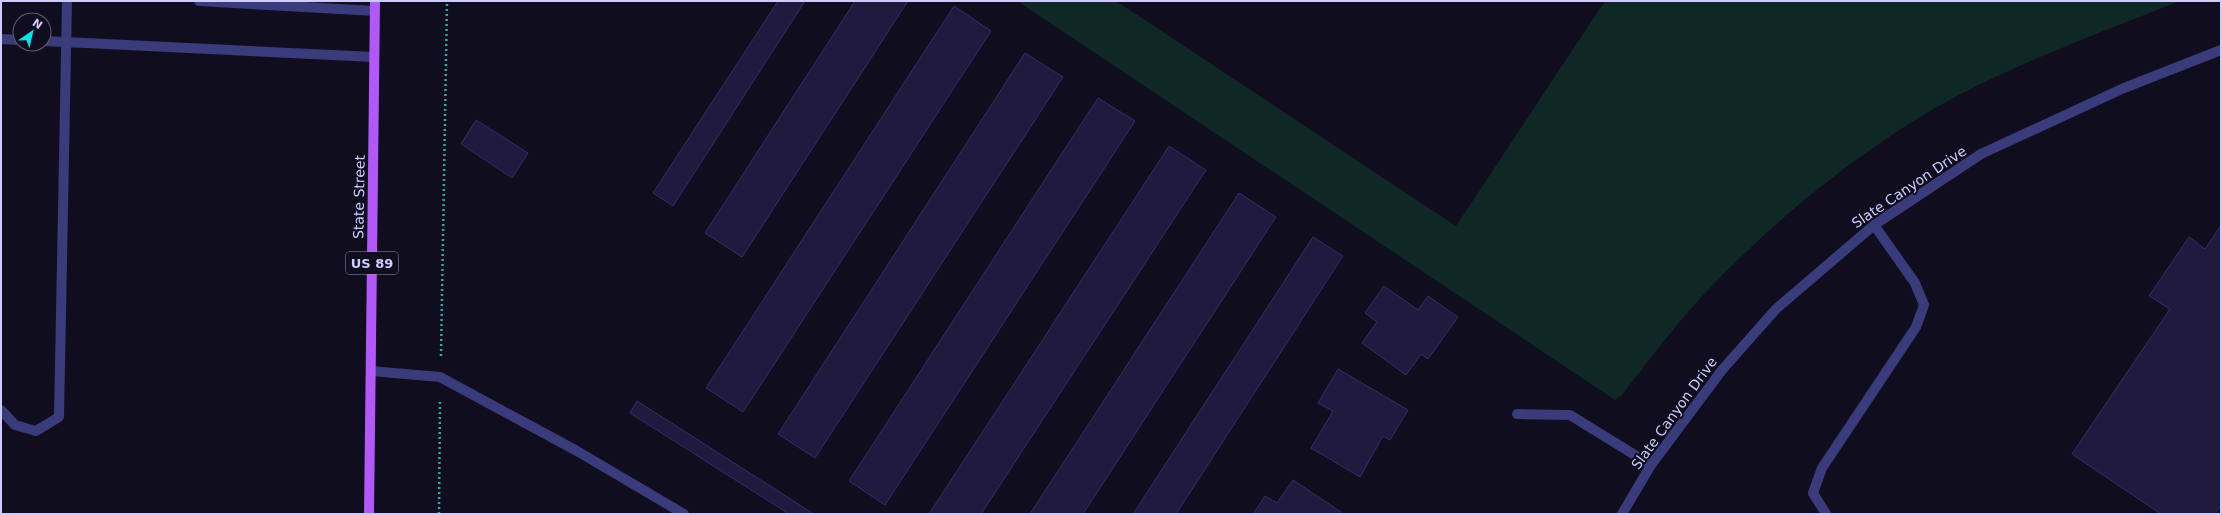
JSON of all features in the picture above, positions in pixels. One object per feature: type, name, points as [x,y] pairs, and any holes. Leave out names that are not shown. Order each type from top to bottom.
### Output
[{"type":"main road","name":"State Street","points":[[369,514],[375,1]]},
{"type":"street","points":[[1,410],[15,425],[36,431],[59,417],[67,1]]},
{"type":"street","points":[[199,1],[375,12]]},
{"type":"street","points":[[1,39],[12,40]]},
{"type":"street","points":[[52,41],[374,57]]},
{"type":"street","name":"Slate Canyon Drive","points":[[1622,514],[1651,465],[1722,370],[1776,309],[1874,225],[1981,154],[2124,88],[2221,50]]},
{"type":"street","points":[[1826,514],[1813,492],[1822,468],[1916,327],[1924,305],[1916,283],[1874,225]]},
{"type":"street","points":[[371,371],[440,377],[577,451],[684,514]]},
{"type":"street","points":[[1517,414],[1570,415],[1651,465]]},
{"type":"path","points":[[439,514],[446,1]]},
{"type":"green space","points":[[1017,1],[1116,1],[1456,226],[1605,1],[2180,1],[2083,39],[1986,81],[1925,114],[1866,153],[1837,174],[1756,242],[1706,292],[1663,342],[1622,395],[1615,400]]},
{"type":"building","points":[[778,1],[805,1],[673,206],[653,193]]},
{"type":"building","points":[[855,1],[908,1],[742,257],[705,233]]},
{"type":"building","points":[[954,6],[991,31],[743,412],[706,388]]},
{"type":"building","points":[[1025,53],[1063,77],[815,458],[778,434]]},
{"type":"building","points":[[1098,98],[1135,121],[885,505],[849,481]]},
{"type":"building","points":[[476,120],[528,153],[512,178],[461,144]]},
{"type":"building","points":[[1169,146],[1206,170],[981,514],[929,514]]},
{"type":"building","points":[[1239,193],[1276,217],[1083,514],[1030,514]]},
{"type":"building","points":[[2221,225],[2221,505],[2215,514],[2161,514],[2072,454],[2170,309],[2149,296],[2189,237],[2205,249]]},
{"type":"building","points":[[1313,237],[1343,256],[1176,514],[1133,514]]},
{"type":"building","points":[[1384,286],[1418,310],[1428,296],[1458,317],[1428,359],[1421,354],[1406,375],[1362,343],[1377,322],[1365,313]]},
{"type":"building","points":[[1338,369],[1408,410],[1390,440],[1383,436],[1360,477],[1311,448],[1333,411],[1318,403]]},
{"type":"building","points":[[637,401],[814,514],[789,514],[630,413]]},
{"type":"building","points":[[1293,480],[1341,512],[1340,514],[1253,514],[1265,496],[1277,503]]}]
